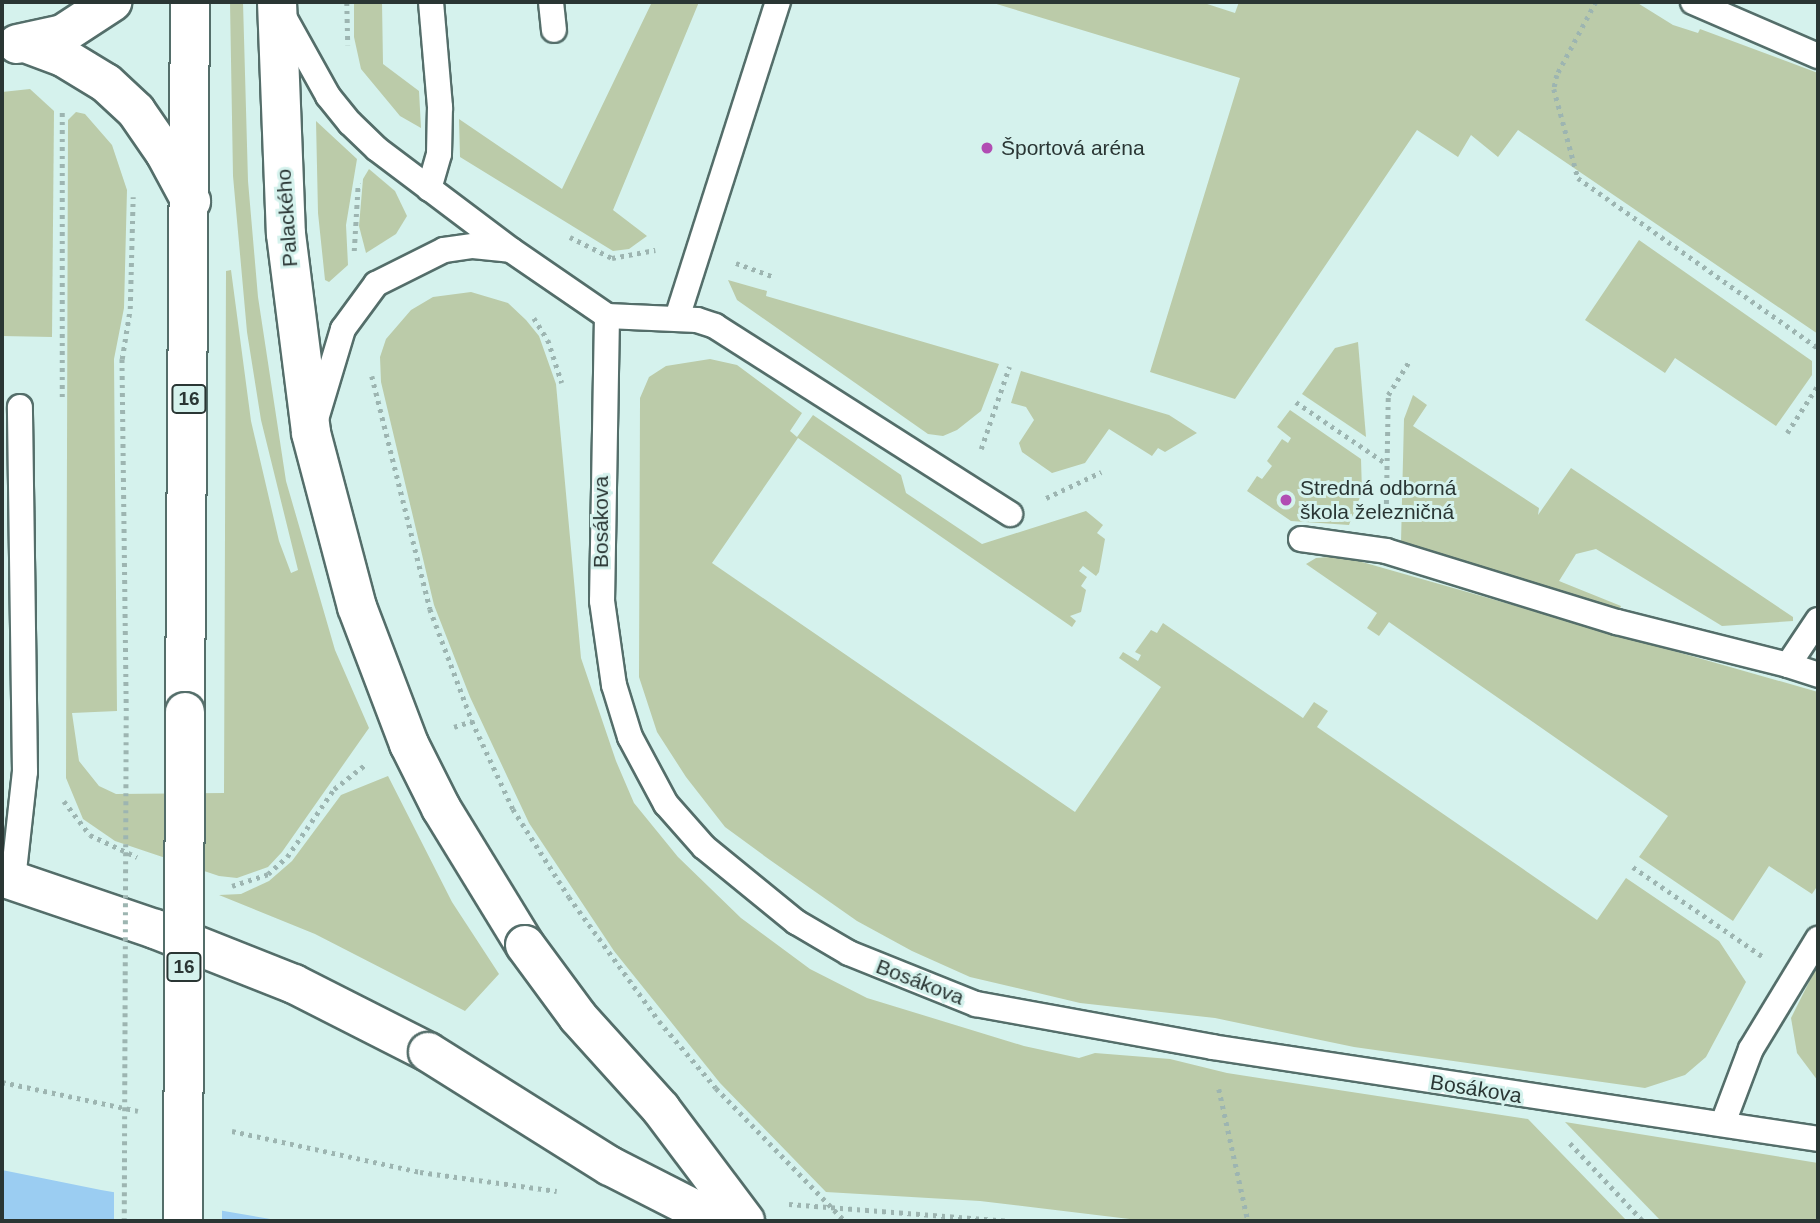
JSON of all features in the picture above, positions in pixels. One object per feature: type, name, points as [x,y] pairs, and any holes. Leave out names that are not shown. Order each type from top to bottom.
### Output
[{"type":"main road","points":[[13,44],[63,34],[112,2]]},
{"type":"main road","name":"16","points":[[183,1221],[191,201],[190,2]]},
{"type":"main road","name":"Palackého","points":[[277,2],[286,234],[312,433],[356,607],[404,732],[441,808],[525,944],[578,1017],[661,1109],[761,1212]]},
{"type":"main road","points":[[13,44],[63,57],[106,83],[136,111],[166,152],[191,201]]},
{"type":"main road","name":"16","points":[[7,878],[155,929],[294,984],[428,1052],[610,1166],[718,1221]]},
{"type":"lane","points":[[277,2],[328,96],[377,149],[511,250],[607,316],[677,318],[706,323],[744,342],[1010,514]]},
{"type":"lane","points":[[429,189],[439,154],[440,107],[431,2]]},
{"type":"lane","points":[[551,2],[554,30]]},
{"type":"lane","points":[[677,318],[778,2]]},
{"type":"lane","points":[[1693,2],[1818,55]]},
{"type":"lane","points":[[312,433],[343,329],[376,284],[444,250],[473,246],[511,250]]},
{"type":"lane","name":"Bosákova","points":[[607,316],[600,526],[602,601],[614,685],[630,737],[666,804],[705,847],[750,887],[796,922],[849,954],[976,1004],[1528,1097],[1723,1123],[1818,1139]]},
{"type":"lane","points":[[7,878],[24,772],[20,407]]},
{"type":"lane","points":[[1301,539],[1386,551],[1617,622],[1818,675]]},
{"type":"lane","points":[[1788,665],[1818,620]]},
{"type":"lane","points":[[1723,1123],[1751,1049],[1818,939]]},
{"type":"path","points":[[347,2],[349,49]]},
{"type":"path","points":[[1596,2],[1557,75],[1554,89],[1578,178],[1818,348]]},
{"type":"path","points":[[376,284],[354,256],[354,199],[361,169],[377,149]]},
{"type":"path","points":[[124,1221],[126,711],[122,359],[130,309],[133,187]]},
{"type":"path","points":[[563,233],[612,258],[630,258],[647,249],[699,253]]},
{"type":"path","points":[[526,310],[548,340],[564,392]]},
{"type":"path","points":[[1386,551],[1388,395],[1410,360]]},
{"type":"path","points":[[373,363],[407,529],[430,609],[472,721]]},
{"type":"path","points":[[968,487],[1009,367]]},
{"type":"path","points":[[1787,433],[1818,385]]},
{"type":"path","points":[[1296,402],[1387,464]]},
{"type":"path","points":[[1010,514],[1101,471]]},
{"type":"path","points":[[1633,867],[1726,930]]},
{"type":"path","points":[[569,897],[659,1021],[716,1088],[845,1221]]},
{"type":"path","points":[[2,1082],[150,1114]]},
{"type":"path","points":[[1528,1097],[1643,1221]]},
{"type":"path","points":[[218,1128],[420,1172],[569,1192]]},
{"type":"path","points":[[1226,1130],[1248,1221]]},
{"type":"path","points":[[761,1212],[1010,1221]]},
{"type":"green space","points":[[230,2],[243,2],[248,181],[258,297],[286,481],[335,650],[369,728],[282,852],[268,867],[237,878],[219,876],[115,841],[83,819],[66,778],[68,120],[76,112],[85,114],[112,145],[127,190],[124,308],[114,359],[117,711],[72,713],[79,761],[99,786],[116,794],[224,793],[226,271],[231,270],[251,421],[279,541],[291,573],[298,570],[261,420],[247,332],[233,176]]},
{"type":"green space","points":[[354,2],[382,2],[383,64],[419,91],[421,128],[400,116],[361,69],[354,37]]},
{"type":"green space","points":[[652,2],[699,2],[613,210],[647,236],[629,249],[613,251],[460,157],[459,119],[562,189]]},
{"type":"green space","points":[[990,2],[1201,2],[1235,13],[1239,2],[1636,2],[1673,25],[1698,33],[1700,29],[1818,73],[1818,334],[1518,130],[1498,157],[1471,135],[1458,157],[1417,130],[1235,399],[1150,372],[1240,78]]},
{"type":"green space","points":[[30,89],[54,111],[52,337],[2,336],[2,92]]},
{"type":"green space","points":[[316,121],[357,159],[346,225],[348,265],[329,282],[325,280],[318,213]]},
{"type":"green space","points":[[369,169],[395,191],[407,216],[396,234],[366,253],[359,226],[363,179]]},
{"type":"green space","points":[[1639,240],[1812,361],[1812,375],[1776,426],[1675,358],[1665,373],[1585,320]]},
{"type":"green space","points":[[728,280],[767,291],[766,296],[999,364],[981,411],[957,430],[943,436],[928,434],[737,300]]},
{"type":"green space","points":[[471,292],[508,303],[526,320],[539,336],[556,384],[581,658],[616,761],[634,803],[678,857],[741,918],[810,969],[867,998],[1024,1046],[1079,1058],[1095,1053],[1170,1059],[1227,1073],[1528,1119],[1627,1221],[1146,1221],[980,1201],[826,1192],[720,1083],[614,951],[529,823],[470,697],[434,605],[381,382],[380,357],[386,339],[411,310],[433,297]]},
{"type":"green space","points":[[1358,342],[1366,437],[1302,394],[1335,348]]},
{"type":"green space","points":[[710,359],[737,365],[802,413],[790,431],[797,437],[813,415],[901,475],[906,493],[982,544],[1086,511],[1103,525],[1097,533],[1105,539],[1096,576],[1083,566],[1079,571],[1087,577],[1081,586],[1086,590],[1081,612],[1070,616],[1076,621],[1072,627],[798,438],[712,563],[1075,812],[1161,687],[1119,658],[1123,652],[1138,661],[1141,655],[1135,652],[1151,630],[1157,633],[1163,623],[1303,718],[1314,702],[1328,711],[1317,727],[1597,920],[1626,878],[1719,941],[1746,982],[1706,1057],[1685,1075],[1645,1088],[1354,1047],[1215,1018],[1080,1003],[970,977],[912,951],[857,921],[725,827],[686,777],[657,732],[639,677],[640,398],[649,377],[666,366]]},
{"type":"green space","points":[[1021,371],[1169,415],[1197,433],[1165,452],[1158,448],[1152,456],[1109,429],[1085,463],[1052,473],[1022,452],[1019,443],[1034,420],[1026,407],[1011,403]]},
{"type":"green space","points":[[1413,395],[1427,405],[1413,426],[1539,508],[1538,515],[1571,468],[1793,617],[1793,621],[1722,626],[1596,549],[1576,554],[1559,581],[1621,606],[1619,612],[1401,542],[1404,419]]},
{"type":"green space","points":[[1290,410],[1361,459],[1362,492],[1349,525],[1291,521],[1247,491],[1257,476],[1262,479],[1272,466],[1267,461],[1282,439],[1288,443],[1291,438],[1277,427]]},
{"type":"green space","points":[[1341,556],[1818,692],[1818,885],[1812,894],[1769,866],[1733,921],[1639,857],[1668,816],[1389,622],[1379,636],[1367,628],[1377,613],[1306,564],[1316,558]]},
{"type":"green space","points":[[388,776],[452,902],[499,974],[465,1011],[315,934],[219,895],[241,894],[269,881],[292,861],[341,795]]},
{"type":"green space","points":[[1818,964],[1818,1081],[1797,1053],[1791,1018]]},
{"type":"green space","points":[[1565,1122],[1818,1163],[1818,1221],[1661,1221]]},
{"type":"water","points":[[2,1170],[101,1190],[282,1221],[2,1221]]},
{"type":"pier","points":[[114,1188],[222,1207],[222,1221],[114,1221]]},
{"type":"place","name":"Športová aréna","points":[[987,148]]},
{"type":"place","name":"Stredná odborná škola železničná","points":[[1286,500]]}]
